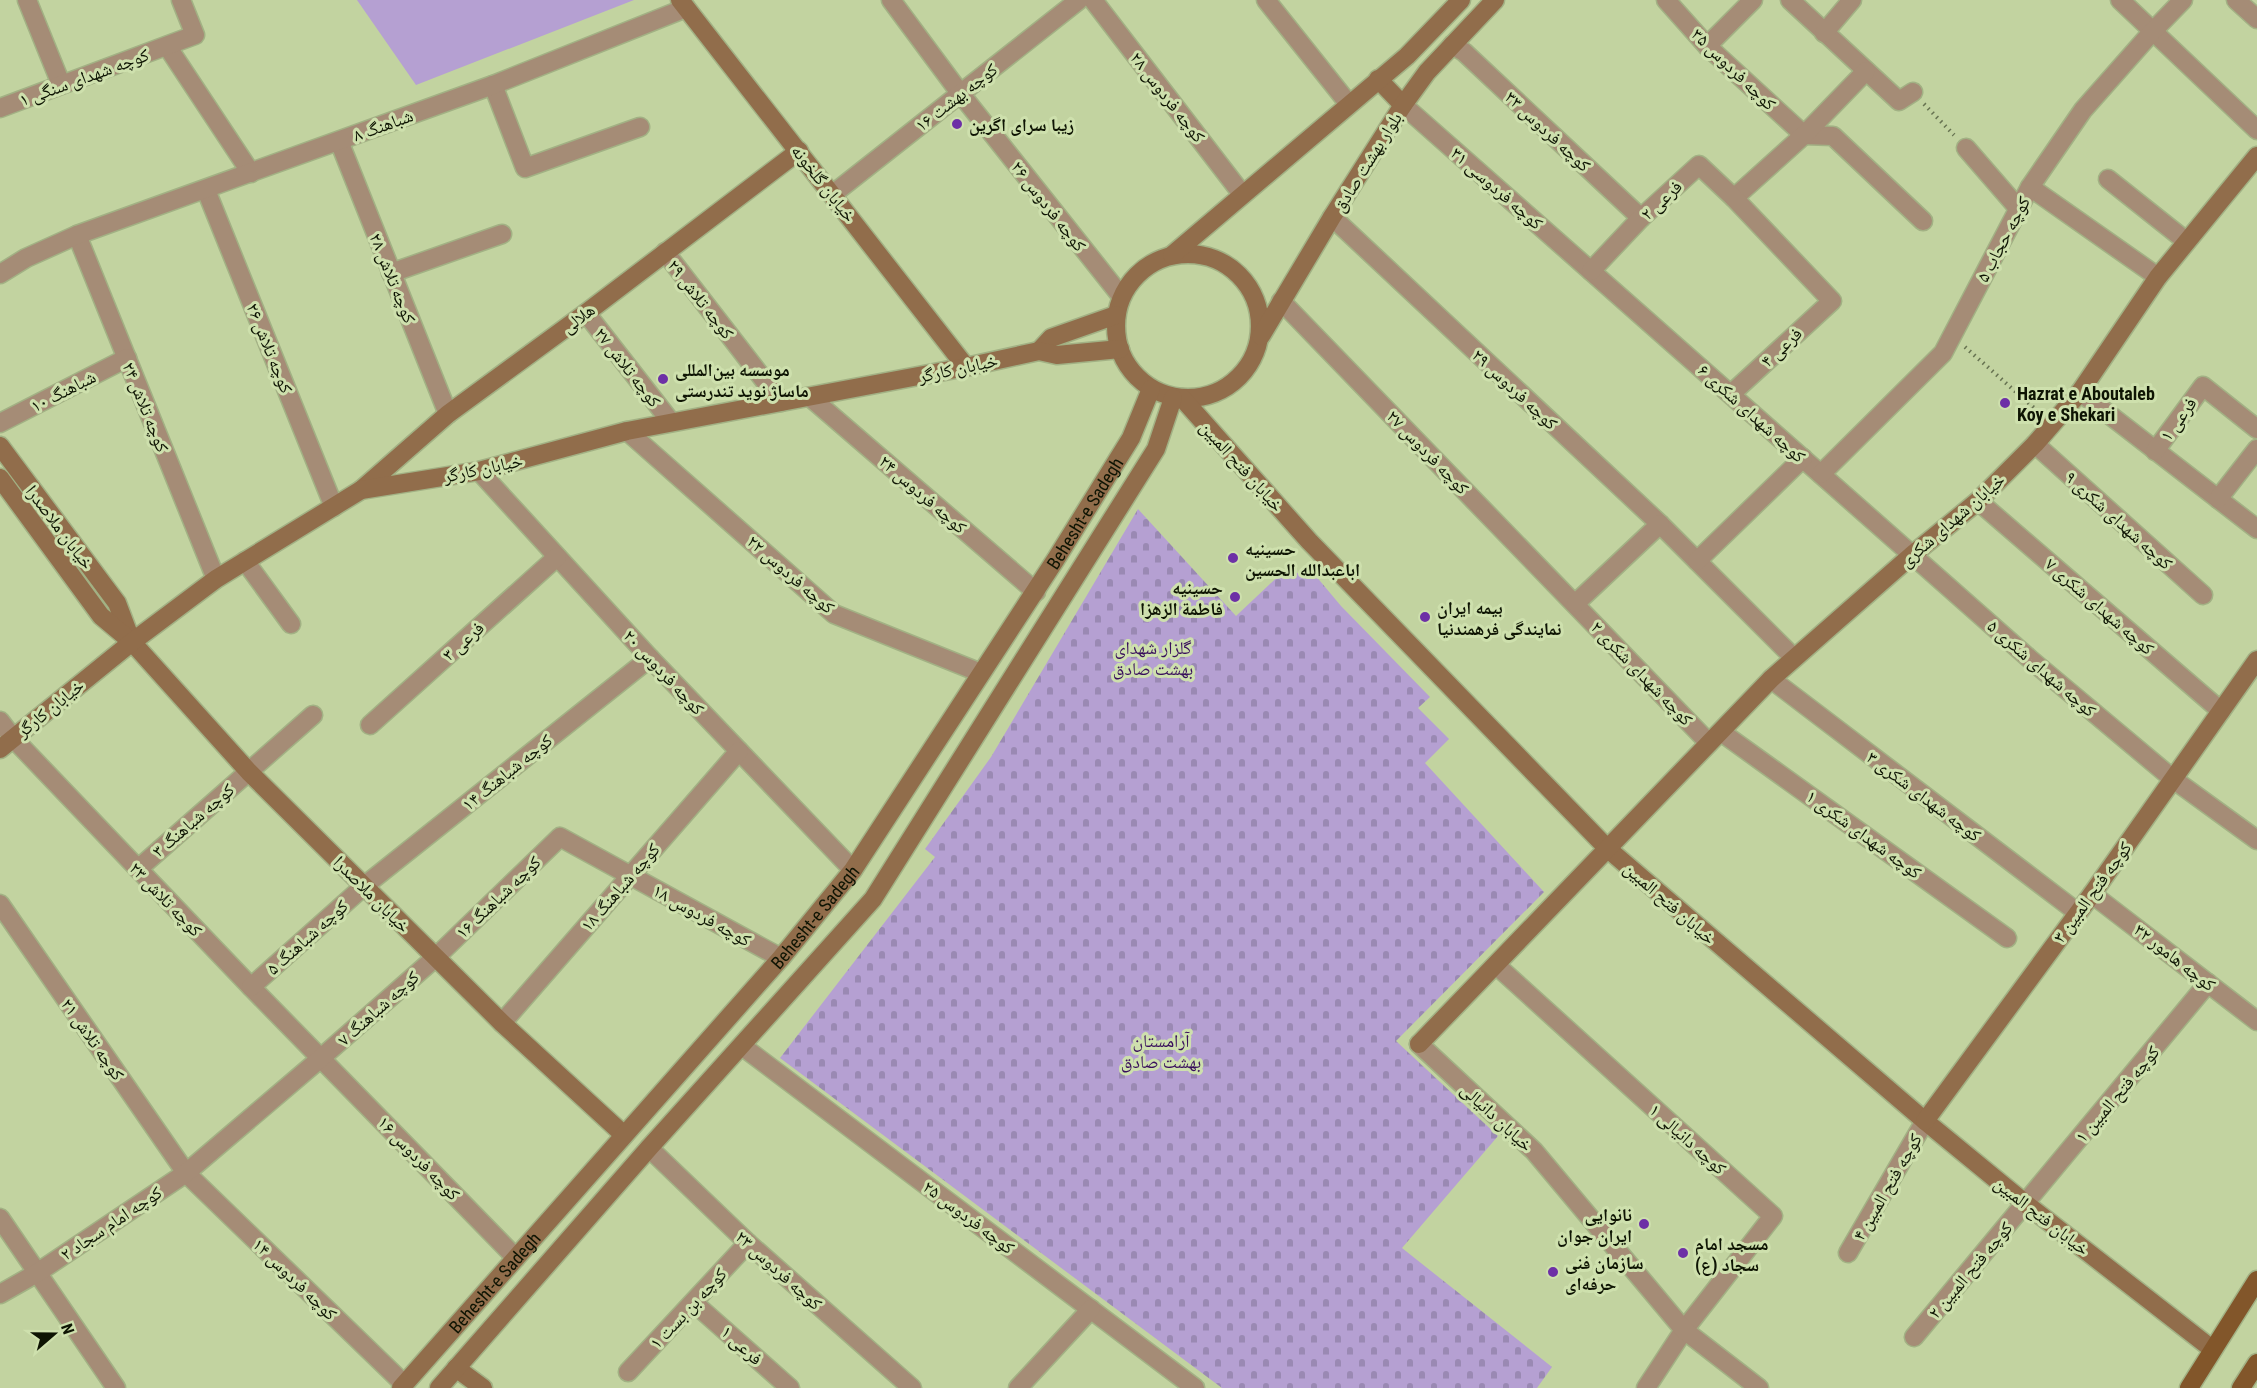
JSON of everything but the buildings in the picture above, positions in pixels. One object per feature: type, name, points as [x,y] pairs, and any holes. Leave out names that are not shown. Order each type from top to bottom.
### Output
[{"type":"main road","points":[[2188,1388],[2257,1281]]},
{"type":"main road","points":[[2241,1388],[2257,1363]]},
{"type":"street","points":[[27,0],[61,84]]},
{"type":"street","name":"کوچه شهدای سنگی ۱","points":[[0,108],[195,35],[181,0]]},
{"type":"street","name":"کوچه فردوس ۲۶","points":[[891,0],[960,93],[1121,296]]},
{"type":"street","name":"کوچه بهشت ۱۶","points":[[833,194],[1079,0]]},
{"type":"street","name":"کوچه فردوس ۲۸","points":[[1093,0],[1242,194]]},
{"type":"street","points":[[1266,0],[1348,103]]},
{"type":"street","points":[[1172,255],[1348,103],[1407,56],[1461,0]]},
{"type":"street","name":"بلوار بهشت صادق","points":[[1260,338],[1332,217],[1403,105],[1427,72],[1495,0]]},
{"type":"street","name":"کوچه فردوس ۳۵","points":[[1666,0],[1707,46],[1804,135]]},
{"type":"street","points":[[1707,46],[1753,0]]},
{"type":"street","points":[[1790,0],[1899,101],[1913,92]]},
{"type":"street","points":[[1824,33],[1852,0]]},
{"type":"street","points":[[2120,0],[2257,130]]},
{"type":"street","name":"کوچه حجاب ۵","points":[[1821,474],[1943,353],[2030,187],[2083,110],[2183,0]]},
{"type":"street","points":[[2236,0],[2257,19]]},
{"type":"street","name":"شباهنگ ۸","points":[[0,273],[26,258],[77,236],[493,86],[683,4]]},
{"type":"street","name":"خیابان گلخونه","points":[[683,4],[966,367]]},
{"type":"street","name":"کوچه فردوس ۳۳","points":[[1452,45],[1464,52],[1641,218]]},
{"type":"street","name":"کوچه شهدای سنگی ۱","points":[[167,46],[251,173]]},
{"type":"street","points":[[1734,198],[1804,135],[1866,71]]},
{"type":"street","points":[[1378,79],[1403,105]]},
{"type":"street","points":[[493,86],[525,168],[640,127]]},
{"type":"street","name":"کوچه فردوسی ۳۱","points":[[1403,105],[1591,271]]},
{"type":"street","points":[[1804,135],[1833,136],[1923,221]]},
{"type":"street","name":"کوچه تلاش ۲۸","points":[[339,141],[448,414]]},
{"type":"street","points":[[1965,147],[2018,208]]},
{"type":"street","name":"هلالی","points":[[361,490],[448,414],[586,313],[799,151]]},
{"type":"street","name":"خیابان شهدای شکری","points":[[1608,849],[1771,679],[1912,555],[1978,501],[2035,444],[2080,392],[2158,277],[2257,156]]},
{"type":"street","name":"فرعی ۲","points":[[1591,271],[1641,218],[1699,165],[1734,198]]},
{"type":"street","points":[[2108,179],[2186,242]]},
{"type":"street","points":[[2030,187],[2158,277]]},
{"type":"street","name":"کوچه تلاش ۲۶","points":[[206,190],[334,507]]},
{"type":"street","name":"فرعی ۴","points":[[1731,394],[1832,301],[1734,198]]},
{"type":"street","name":"کوچه فردوس ۲۹","points":[[1332,217],[1660,524],[1794,658]]},
{"type":"street","points":[[392,273],[502,234]]},
{"type":"street","name":"کوچه تلاش ۲۴","points":[[77,236],[216,579]]},
{"type":"street","name":"کوچه تلاش ۲۹","points":[[665,252],[781,402]]},
{"type":"street","points":[[1196,253],[1207,256],[1238,273],[1252,292],[1260,314],[1260,338],[1253,360],[1239,379],[1220,393],[1197,399],[1178,398],[1151,389],[1134,375],[1120,349],[1116,336],[1116,315],[1121,296],[1132,279],[1150,264],[1172,255],[1196,253]]},
{"type":"street","name":"کوچه شهدای شکری ۶","points":[[1591,271],[1912,555]]},
{"type":"street","name":"کوچه فردوس ۲۷","points":[[1281,301],[1576,603]]},
{"type":"street","name":"کوچه تلاش ۲۷","points":[[586,313],[671,422]]},
{"type":"street","name":"خیابان کارگر","points":[[1039,351],[1051,338],[1116,315]]},
{"type":"street","name":"خیابان کارگر","points":[[6,744],[132,642],[216,579],[361,490],[479,471],[627,431],[1039,351],[1057,355],[1120,349]]},
{"type":"street","name":"شباهنگ ۱۰","points":[[0,423],[127,358]]},
{"type":"street","name":"فرعی ۱","points":[[2155,451],[2203,386],[2257,429]]},
{"type":"street","name":"Behesht-e Sadegh","points":[[403,1386],[781,958],[853,870],[1036,591],[1131,438],[1151,389]]},
{"type":"street","points":[[2080,392],[2257,529]]},
{"type":"street","name":"کوچه فردوس ۲۴","points":[[810,396],[1036,591]]},
{"type":"street","name":"خیابان فتح المبین","points":[[1178,398],[1309,541],[1608,849],[1925,1121],[2026,1204],[2212,1349]]},
{"type":"street","name":"Behesht-e Sadegh","points":[[439,1388],[649,1148],[873,899],[1156,449],[1178,398]]},
{"type":"street","name":"کوچه فردوس ۲۲","points":[[627,431],[834,614],[981,673]]},
{"type":"street","name":"کوچه شهدای شکری ۹","points":[[2035,444],[2203,595]]},
{"type":"street","name":"خیابان ملاصدرا","points":[[0,446],[117,603],[132,642]]},
{"type":"street","points":[[2218,499],[2257,449]]},
{"type":"street","points":[[1697,561],[1803,458]]},
{"type":"street","name":"کوچه فردوس ۲۰","points":[[479,471],[650,658],[853,870]]},
{"type":"street","name":"خیابان ملاصدرا","points":[[0,478],[101,616],[132,642],[249,772],[502,1023],[624,1135]]},
{"type":"street","name":"کوچه شهدای شکری ۷","points":[[1978,501],[2221,711]]},
{"type":"street","points":[[1576,603],[1660,524]]},
{"type":"street","name":"کوچه شهدای شکری ۵","points":[[1912,555],[2031,660],[2173,779],[2257,840]]},
{"type":"street","name":"فرعی ۳","points":[[370,725],[556,557]]},
{"type":"street","points":[[245,561],[291,624]]},
{"type":"street","name":"کوچه شهدای شکری ۲","points":[[1576,603],[1715,737]]},
{"type":"street","name":"کوچه شباهنگ ۱۴","points":[[363,887],[650,658]]},
{"type":"street","name":"کوچه فتح المبین ۳","points":[[1925,1121],[2092,894],[2257,660]]},
{"type":"street","name":"کوچه شهدای شکری ۳","points":[[1771,679],[2077,912]]},
{"type":"street","name":"کوچه شباهنگ ۳","points":[[138,869],[313,715]]},
{"type":"street","name":"کوچه تلاش ۲۳","points":[[0,721],[6,744],[138,869],[321,1058]]},
{"type":"street","name":"کوچه شهدای شکری ۱","points":[[1715,737],[2007,938]]},
{"type":"street","name":"کوچه شباهنگ ۱۸","points":[[502,1023],[739,751]]},
{"type":"street","name":"کوچه فردوس ۱۸","points":[[560,837],[781,958]]},
{"type":"street","name":"کوچه شباهنگ ۱۶","points":[[436,957],[560,837]]},
{"type":"street","name":"خیابان دانیالی","points":[[1608,849],[1419,1044],[1534,1151],[1684,1330],[1759,1388]]},
{"type":"street","name":"کوچه شباهنگ ۵","points":[[251,987],[363,887]]},
{"type":"street","name":"کوچه هامور ۳۲","points":[[2092,894],[2257,1021]]},
{"type":"street","name":"کوچه تلاش ۲۱","points":[[0,904],[186,1173]]},
{"type":"street","name":"کوچه شباهنگ ۷","points":[[186,1173],[436,957]]},
{"type":"street","name":"کوچه دانیالی ۱","points":[[1496,965],[1773,1215],[1684,1330]]},
{"type":"street","name":"کوچه فتح المبین ۱","points":[[2026,1204],[2208,983]]},
{"type":"street","name":"کوچه فردوس ۲۵","points":[[742,1047],[1195,1388]]},
{"type":"street","name":"کوچه فردوس ۱۶","points":[[321,1058],[516,1258]]},
{"type":"street","name":"کوچه فتح المبین ۴","points":[[1848,1253],[1925,1121]]},
{"type":"street","name":"کوچه فردوس ۲۳","points":[[649,1148],[748,1243],[912,1388]]},
{"type":"street","name":"کوچه امام سجاد ۲","points":[[0,1294],[37,1273],[186,1173]]},
{"type":"street","name":"کوچه فردوس ۱۴","points":[[186,1173],[403,1386]]},
{"type":"street","name":"کوچه فتح المبین ۲","points":[[1914,1336],[2026,1204]]},
{"type":"street","points":[[0,1218],[116,1388]]},
{"type":"street","name":"کوچه بن بست ۱","points":[[628,1372],[748,1243]]},
{"type":"street","name":"فرعی ۱","points":[[694,1303],[790,1388]]},
{"type":"street","points":[[1018,1388],[1091,1309]]},
{"type":"street","points":[[1646,1388],[1684,1330]]},
{"type":"street","points":[[456,1368],[483,1388]]},
{"type":"path","points":[[1913,92],[1965,147]]},
{"type":"path","points":[[1952,335],[2052,424]]},
{"type":"green space","points":[[357,0],[634,0],[416,85]]},
{"type":"green space","name":"آرامستان بهشت صادق","points":[[1138,509],[1236,616],[1289,566],[1301,576],[1310,569],[1341,606],[1430,697],[1418,708],[1449,739],[1425,763],[1544,892],[1396,1041],[1498,1136],[1402,1248],[1552,1367],[1537,1388],[1222,1388],[780,1058],[935,857],[925,849],[991,757]]},
{"type":"place","name":"زیبا سرای اگرین","points":[[957,124]]},
{"type":"place","name":"موسسه بین‌المللی ماساژ نوید تندرستی","points":[[663,379]]},
{"type":"place","name":"Hazrat e Aboutaleb Koy e Shekari","points":[[2005,403]]},
{"type":"place","name":"حسینیه اباعبدالله الحسین","points":[[1233,558]]},
{"type":"place","name":"حسینیه فاطمة الزهزا","points":[[1235,597]]},
{"type":"place","name":"بیمه ایران نمایندگی فرهمندنیا","points":[[1425,617]]},
{"type":"place","name":"نانوایی ایران جوان","points":[[1644,1224]]},
{"type":"place","name":"مسجد امام سجاد (ع)","points":[[1683,1253]]},
{"type":"place","name":"سازمان فنی حرفه‌ای","points":[[1553,1272]]},
{"type":"park label","name":"گلزار شهدای بهشت صادق","points":[[1153,657]]}]
